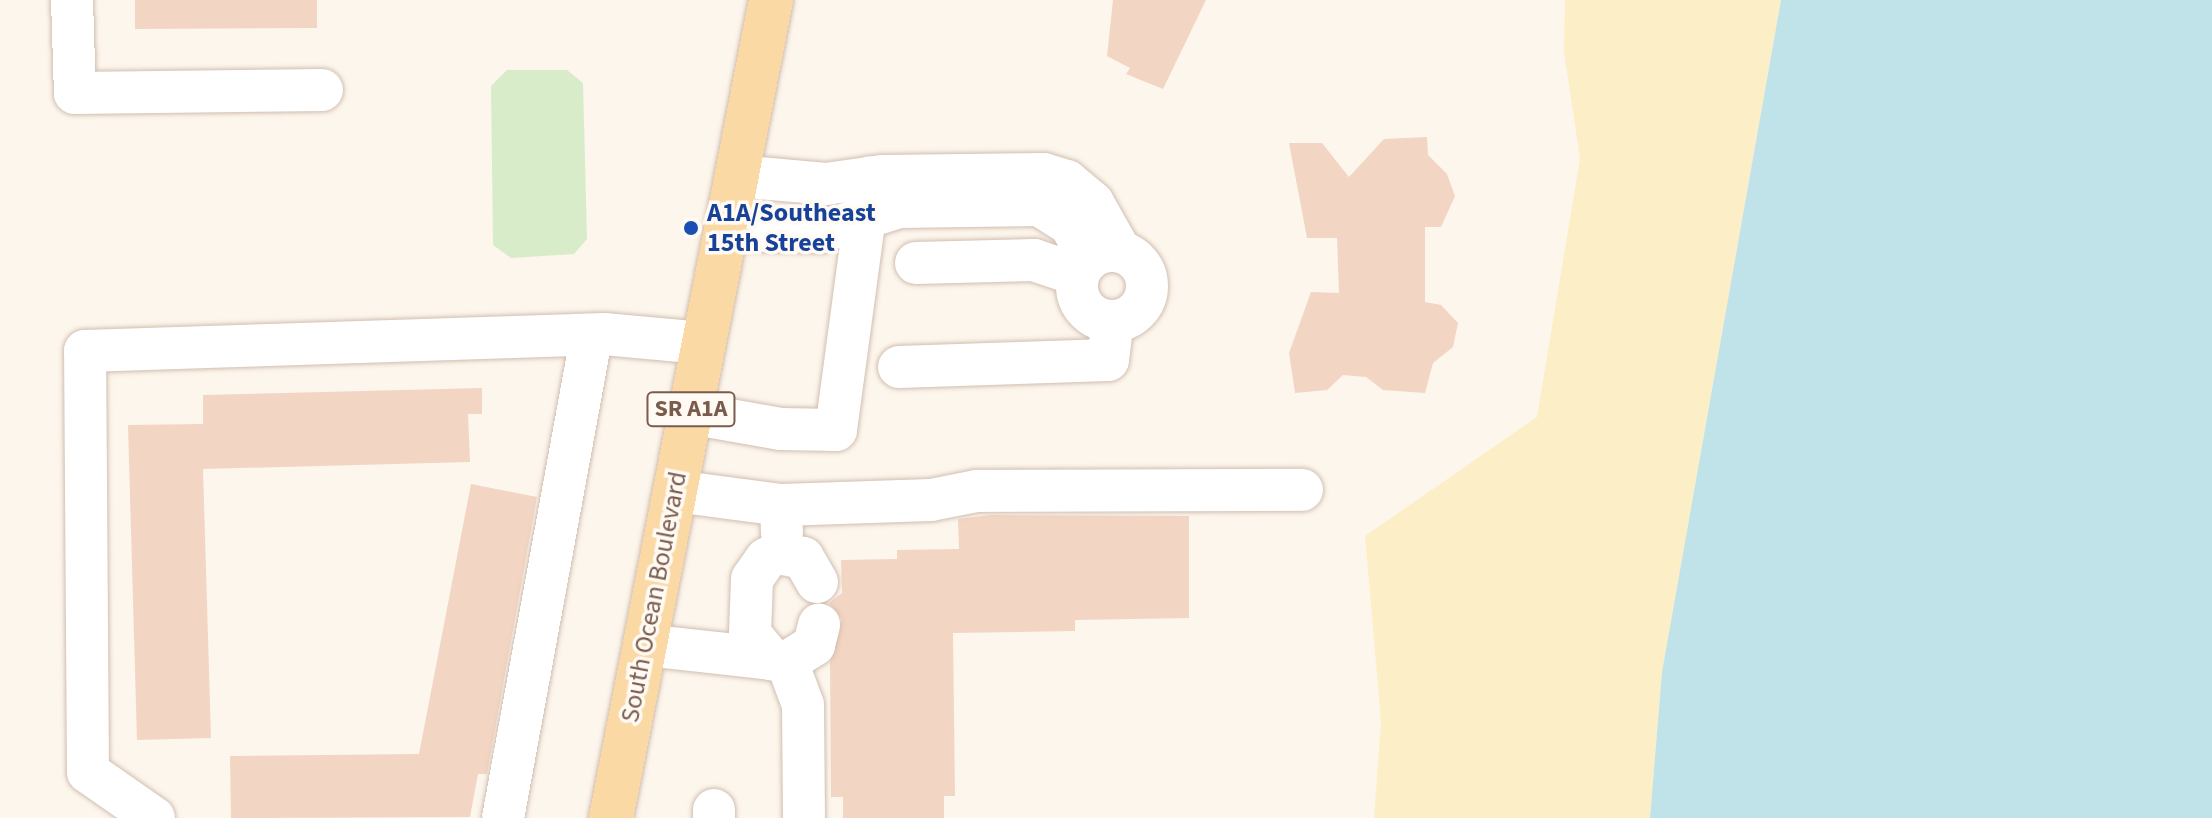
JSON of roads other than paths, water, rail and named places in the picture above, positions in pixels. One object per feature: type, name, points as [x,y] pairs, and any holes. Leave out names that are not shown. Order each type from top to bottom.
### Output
[{"type":"main road","name":"South Ocean Boulevard","points":[[611,818],[771,0]]},
{"type":"lane","points":[[72,0],[75,93],[322,90]]},
{"type":"lane","points":[[737,176],[826,184],[868,198],[1044,174],[1067,181],[1093,203],[1095,262],[1083,307],[1113,322],[1129,317],[1147,290],[1145,272],[1095,262],[916,263]]},
{"type":"lane","points":[[726,230],[821,232],[868,198]]},
{"type":"lane","points":[[690,413],[781,429],[836,430],[868,198]]},
{"type":"lane","points":[[899,367],[1108,360],[1113,322]]},
{"type":"lane","points":[[154,818],[88,772],[85,351],[591,337],[703,343]]},
{"type":"lane","points":[[503,818],[591,337]]},
{"type":"lane","points":[[675,491],[781,505],[931,500],[977,491],[1302,490]]},
{"type":"lane","points":[[781,505],[782,553]]},
{"type":"lane","points":[[804,818],[803,705],[779,660],[750,634],[752,579],[766,559],[782,553],[803,558],[817,582]]},
{"type":"lane","points":[[645,645],[779,660],[814,645],[819,625]]},
{"type":"water","points":[[1781,0],[2212,0],[2212,818],[1650,818],[1662,672]]},
{"type":"place","name":"A1A/Southeast 15th Street","points":[[691,228]]}]
